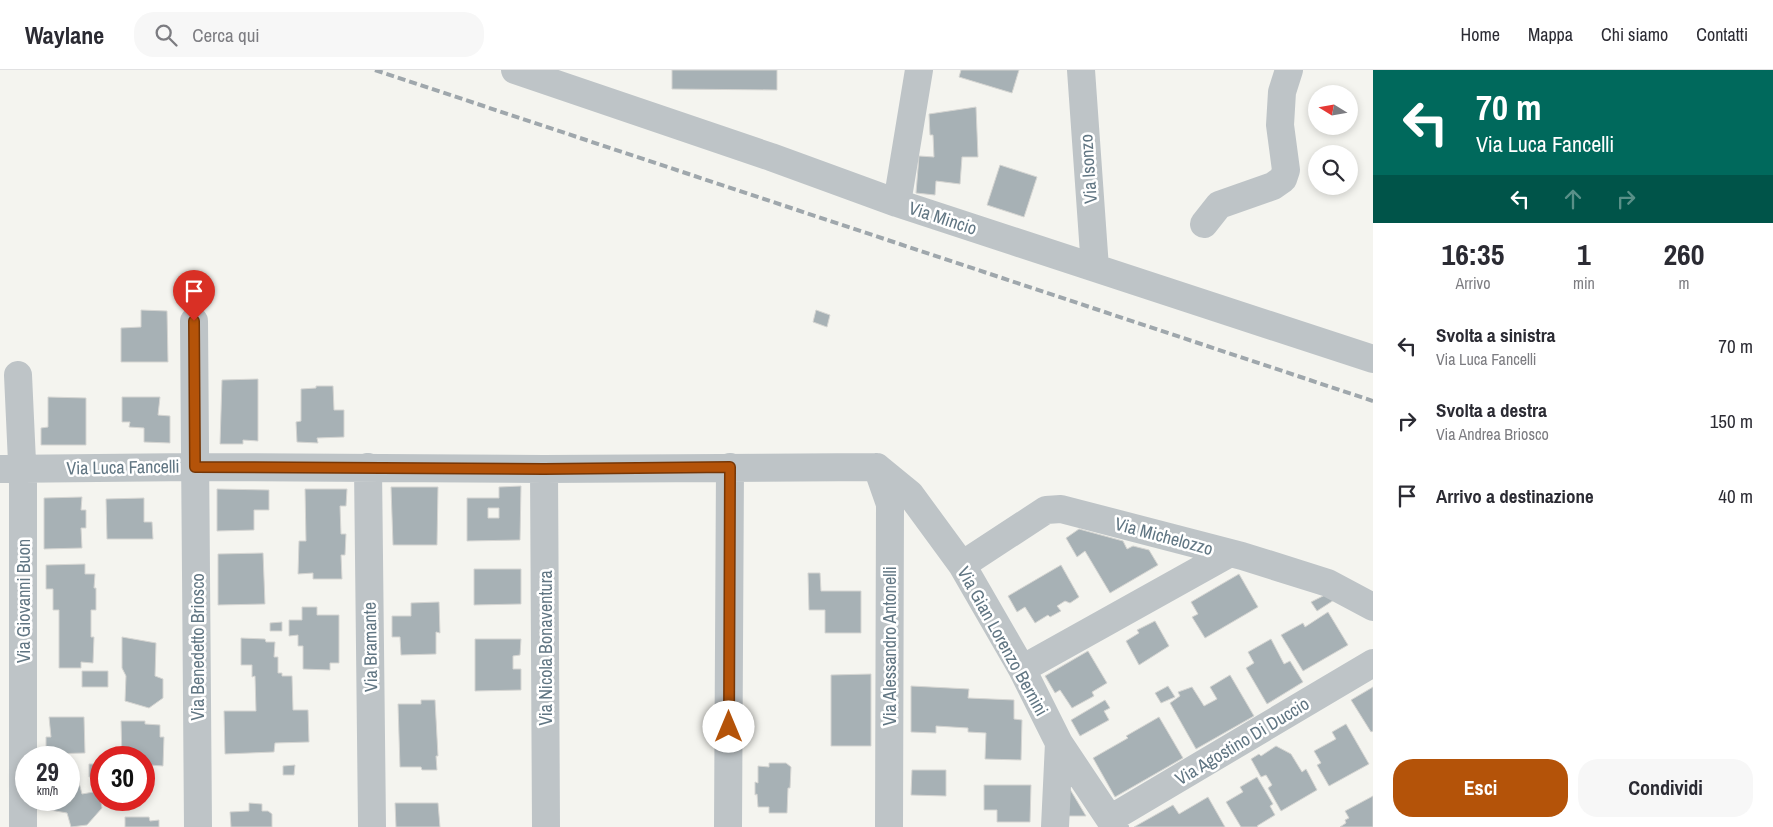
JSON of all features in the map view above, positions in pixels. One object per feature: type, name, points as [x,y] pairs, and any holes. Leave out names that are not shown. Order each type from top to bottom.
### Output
[{"type":"street","name":"Via Mincio","points":[[515,70],[771,157],[897,203],[1373,359]]},
{"type":"street","points":[[897,203],[919,70]]},
{"type":"street","name":"Via Isonzo","points":[[1081,70],[1095,268]]},
{"type":"street","points":[[1204,224],[1219,205],[1273,186],[1283,179],[1286,170],[1280,125],[1282,92],[1289,70]]},
{"type":"street","name":"Via Benedetto Briosco","points":[[194,321],[198,827]]},
{"type":"street","name":"Via Giovanni Buon","points":[[15,820],[12,469],[18,375]]},
{"type":"street","name":"Via Luca Fancelli","points":[[12,469],[195,467],[877,468]]},
{"type":"street","name":"Via Bramante","points":[[368,467],[372,827]]},
{"type":"street","points":[[728,827],[730,467]]},
{"type":"street","name":"Via Gian Lorenzo Bernini","points":[[877,468],[910,494],[962,565],[1022,669],[1059,743],[1112,823]]},
{"type":"street","name":"Via Alessandro Antonelli","points":[[877,468],[890,504],[889,827]]},
{"type":"street","name":"Via Nicola Bonaventura","points":[[544,469],[546,827]]},
{"type":"street","name":"Via Michelozzo","points":[[962,565],[1046,510],[1061,509],[1230,553],[1328,583],[1373,607]]},
{"type":"street","points":[[1022,669],[1230,553]]},
{"type":"street","name":"Via Agostino Di Duccio","points":[[1112,823],[1373,663]]},
{"type":"street","points":[[1055,827],[1059,743]]},
{"type":"building","points":[[672,70],[777,70],[777,90],[672,89]]},
{"type":"building","points":[[961,70],[1019,70],[1012,93],[959,77]]},
{"type":"building","points":[[976,107],[978,157],[962,157],[960,184],[936,181],[935,195],[916,193],[919,156],[934,157],[933,135],[930,135],[929,114]]},
{"type":"building","points":[[1000,165],[1037,177],[1024,217],[987,205]]},
{"type":"building","points":[[141,310],[167,311],[168,362],[121,362],[121,328],[141,327]]},
{"type":"building","points":[[816,310],[830,315],[827,327],[813,322]]},
{"type":"building","points":[[258,379],[258,441],[243,440],[243,444],[220,444],[222,380]]},
{"type":"building","points":[[316,386],[333,386],[334,410],[344,410],[344,437],[317,438],[318,443],[297,442],[296,422],[301,421],[301,389],[316,388]]},
{"type":"building","points":[[48,397],[86,398],[86,445],[41,445],[41,428],[48,427]]},
{"type":"building","points":[[122,397],[160,397],[158,415],[170,416],[170,443],[144,442],[144,428],[129,427],[130,422],[122,422]]},
{"type":"building","points":[[521,486],[520,540],[467,541],[467,498],[499,498],[499,487]],"holes":[[[488,508],[499,508],[499,518],[488,518]]]},
{"type":"building","points":[[391,487],[438,487],[437,545],[393,545]]},
{"type":"building","points":[[217,489],[269,490],[269,510],[254,510],[254,530],[217,531]]},
{"type":"building","points":[[305,489],[347,489],[346,506],[340,506],[341,534],[346,534],[345,555],[341,555],[342,579],[313,579],[313,573],[298,574],[299,541],[306,541]]},
{"type":"building","points":[[82,497],[81,510],[86,510],[86,528],[81,528],[82,548],[44,549],[44,498]]},
{"type":"building","points":[[144,498],[144,522],[152,522],[153,539],[107,539],[106,499]]},
{"type":"building","points":[[1079,529],[1123,541],[1127,549],[1133,546],[1149,550],[1158,565],[1110,593],[1085,551],[1077,557],[1066,538]]},
{"type":"building","points":[[263,553],[265,604],[218,605],[218,554]]},
{"type":"building","points":[[85,564],[85,574],[95,574],[96,610],[91,610],[91,637],[94,637],[93,663],[81,662],[81,668],[59,668],[59,610],[53,610],[53,589],[46,589],[46,565]]},
{"type":"building","points":[[1061,565],[1079,597],[1070,603],[1065,601],[1057,606],[1061,611],[1050,617],[1048,615],[1035,623],[1025,607],[1017,612],[1008,596]]},
{"type":"building","points":[[474,569],[521,569],[521,604],[474,605]]},
{"type":"building","points":[[808,573],[820,573],[821,591],[861,591],[861,633],[825,633],[825,610],[809,610]]},
{"type":"building","points":[[1239,574],[1258,607],[1205,638],[1192,617],[1198,614],[1191,602]]},
{"type":"building","points":[[1325,595],[1334,600],[1317,611],[1311,602]]},
{"type":"building","points":[[439,602],[440,633],[436,632],[436,654],[401,655],[400,637],[392,637],[392,616],[411,616],[411,603]]},
{"type":"building","points":[[302,607],[317,607],[317,615],[339,615],[339,663],[330,663],[330,670],[303,669],[303,646],[298,646],[298,635],[289,636],[289,620],[302,620]]},
{"type":"building","points":[[1328,612],[1348,645],[1303,671],[1281,635],[1303,623],[1305,627]]},
{"type":"building","points":[[1155,621],[1169,646],[1139,665],[1126,641],[1139,633],[1137,630]]},
{"type":"building","points":[[282,622],[282,631],[270,631],[270,623]]},
{"type":"building","points":[[122,637],[156,643],[155,676],[163,679],[163,698],[149,708],[125,701],[126,676],[122,668]]},
{"type":"building","points":[[241,638],[265,639],[266,642],[275,642],[274,657],[278,657],[278,673],[282,673],[282,676],[292,676],[293,710],[308,710],[309,742],[275,743],[274,752],[225,754],[224,711],[256,711],[255,676],[252,677],[252,665],[241,665]]},
{"type":"building","points":[[475,639],[521,639],[520,655],[513,656],[513,669],[521,669],[521,690],[475,691]]},
{"type":"building","points":[[1271,639],[1284,664],[1290,661],[1303,682],[1267,704],[1246,668],[1254,663],[1248,652]]},
{"type":"building","points":[[1088,651],[1107,683],[1092,692],[1094,696],[1072,708],[1060,690],[1055,693],[1045,676]]},
{"type":"building","points":[[82,671],[108,671],[108,687],[82,687]]},
{"type":"building","points":[[871,674],[871,746],[831,746],[831,675]]},
{"type":"building","points":[[1230,675],[1254,716],[1196,749],[1170,703],[1180,696],[1178,692],[1192,687],[1204,706],[1217,699],[1210,687]]},
{"type":"building","points":[[911,686],[969,689],[968,698],[1014,700],[1014,719],[1022,720],[1021,760],[985,759],[986,733],[968,732],[968,728],[936,726],[936,733],[911,732]]},
{"type":"building","points":[[1168,686],[1175,697],[1161,703],[1155,693]]},
{"type":"building","points":[[1373,687],[1373,731],[1371,732],[1351,700]]},
{"type":"building","points":[[421,700],[435,700],[437,770],[422,770],[421,767],[400,767],[398,704],[421,704]]},
{"type":"building","points":[[1105,700],[1110,708],[1104,711],[1109,720],[1080,736],[1071,720]]},
{"type":"building","points":[[49,717],[84,717],[85,753],[80,753],[80,746],[46,746],[46,737],[51,737]]},
{"type":"building","points":[[1159,717],[1183,758],[1115,797],[1093,758]]},
{"type":"building","points":[[121,721],[145,721],[145,724],[160,725],[160,737],[164,737],[163,766],[155,765],[155,746],[122,746]]},
{"type":"building","points":[[1346,724],[1369,764],[1329,786],[1317,765],[1321,763],[1314,751],[1336,739],[1332,732]]},
{"type":"building","points":[[1276,746],[1291,754],[1302,772],[1306,769],[1317,790],[1281,811],[1268,788],[1272,785],[1266,775],[1261,777],[1251,759],[1259,754],[1261,756]]},
{"type":"building","points":[[769,763],[786,763],[791,767],[787,813],[769,813],[769,807],[758,807],[757,794],[755,795],[755,782],[758,783],[758,766],[769,767]]},
{"type":"building","points":[[295,765],[294,775],[283,775],[283,766]]},
{"type":"building","points":[[912,770],[946,770],[946,796],[911,795]]},
{"type":"building","points":[[1257,777],[1273,804],[1270,806],[1275,815],[1258,827],[1241,827],[1226,802],[1243,792],[1240,787]]},
{"type":"building","points":[[984,785],[1031,785],[1030,822],[997,822],[997,810],[984,810]]},
{"type":"building","points":[[80,786],[82,794],[90,793],[90,811],[99,811],[87,825],[71,827],[67,813],[56,811],[80,811]]},
{"type":"building","points":[[1068,786],[1086,816],[1064,816]]},
{"type":"building","points":[[1373,796],[1373,827],[1340,827],[1349,818],[1345,811]]},
{"type":"building","points":[[1208,797],[1225,827],[1134,827],[1173,805],[1179,814]]},
{"type":"building","points":[[249,803],[262,804],[262,811],[268,811],[272,814],[272,827],[231,827],[230,812],[249,811]]},
{"type":"building","points":[[395,803],[438,803],[440,827],[396,827]]},
{"type":"building","points":[[125,817],[149,817],[150,821],[159,820],[159,827],[125,827]]},
{"type":"railway","points":[[375,70],[1373,401]]},
{"type":"route","points":[[194,321],[195,467],[544,469],[730,467],[729,727]]}]
